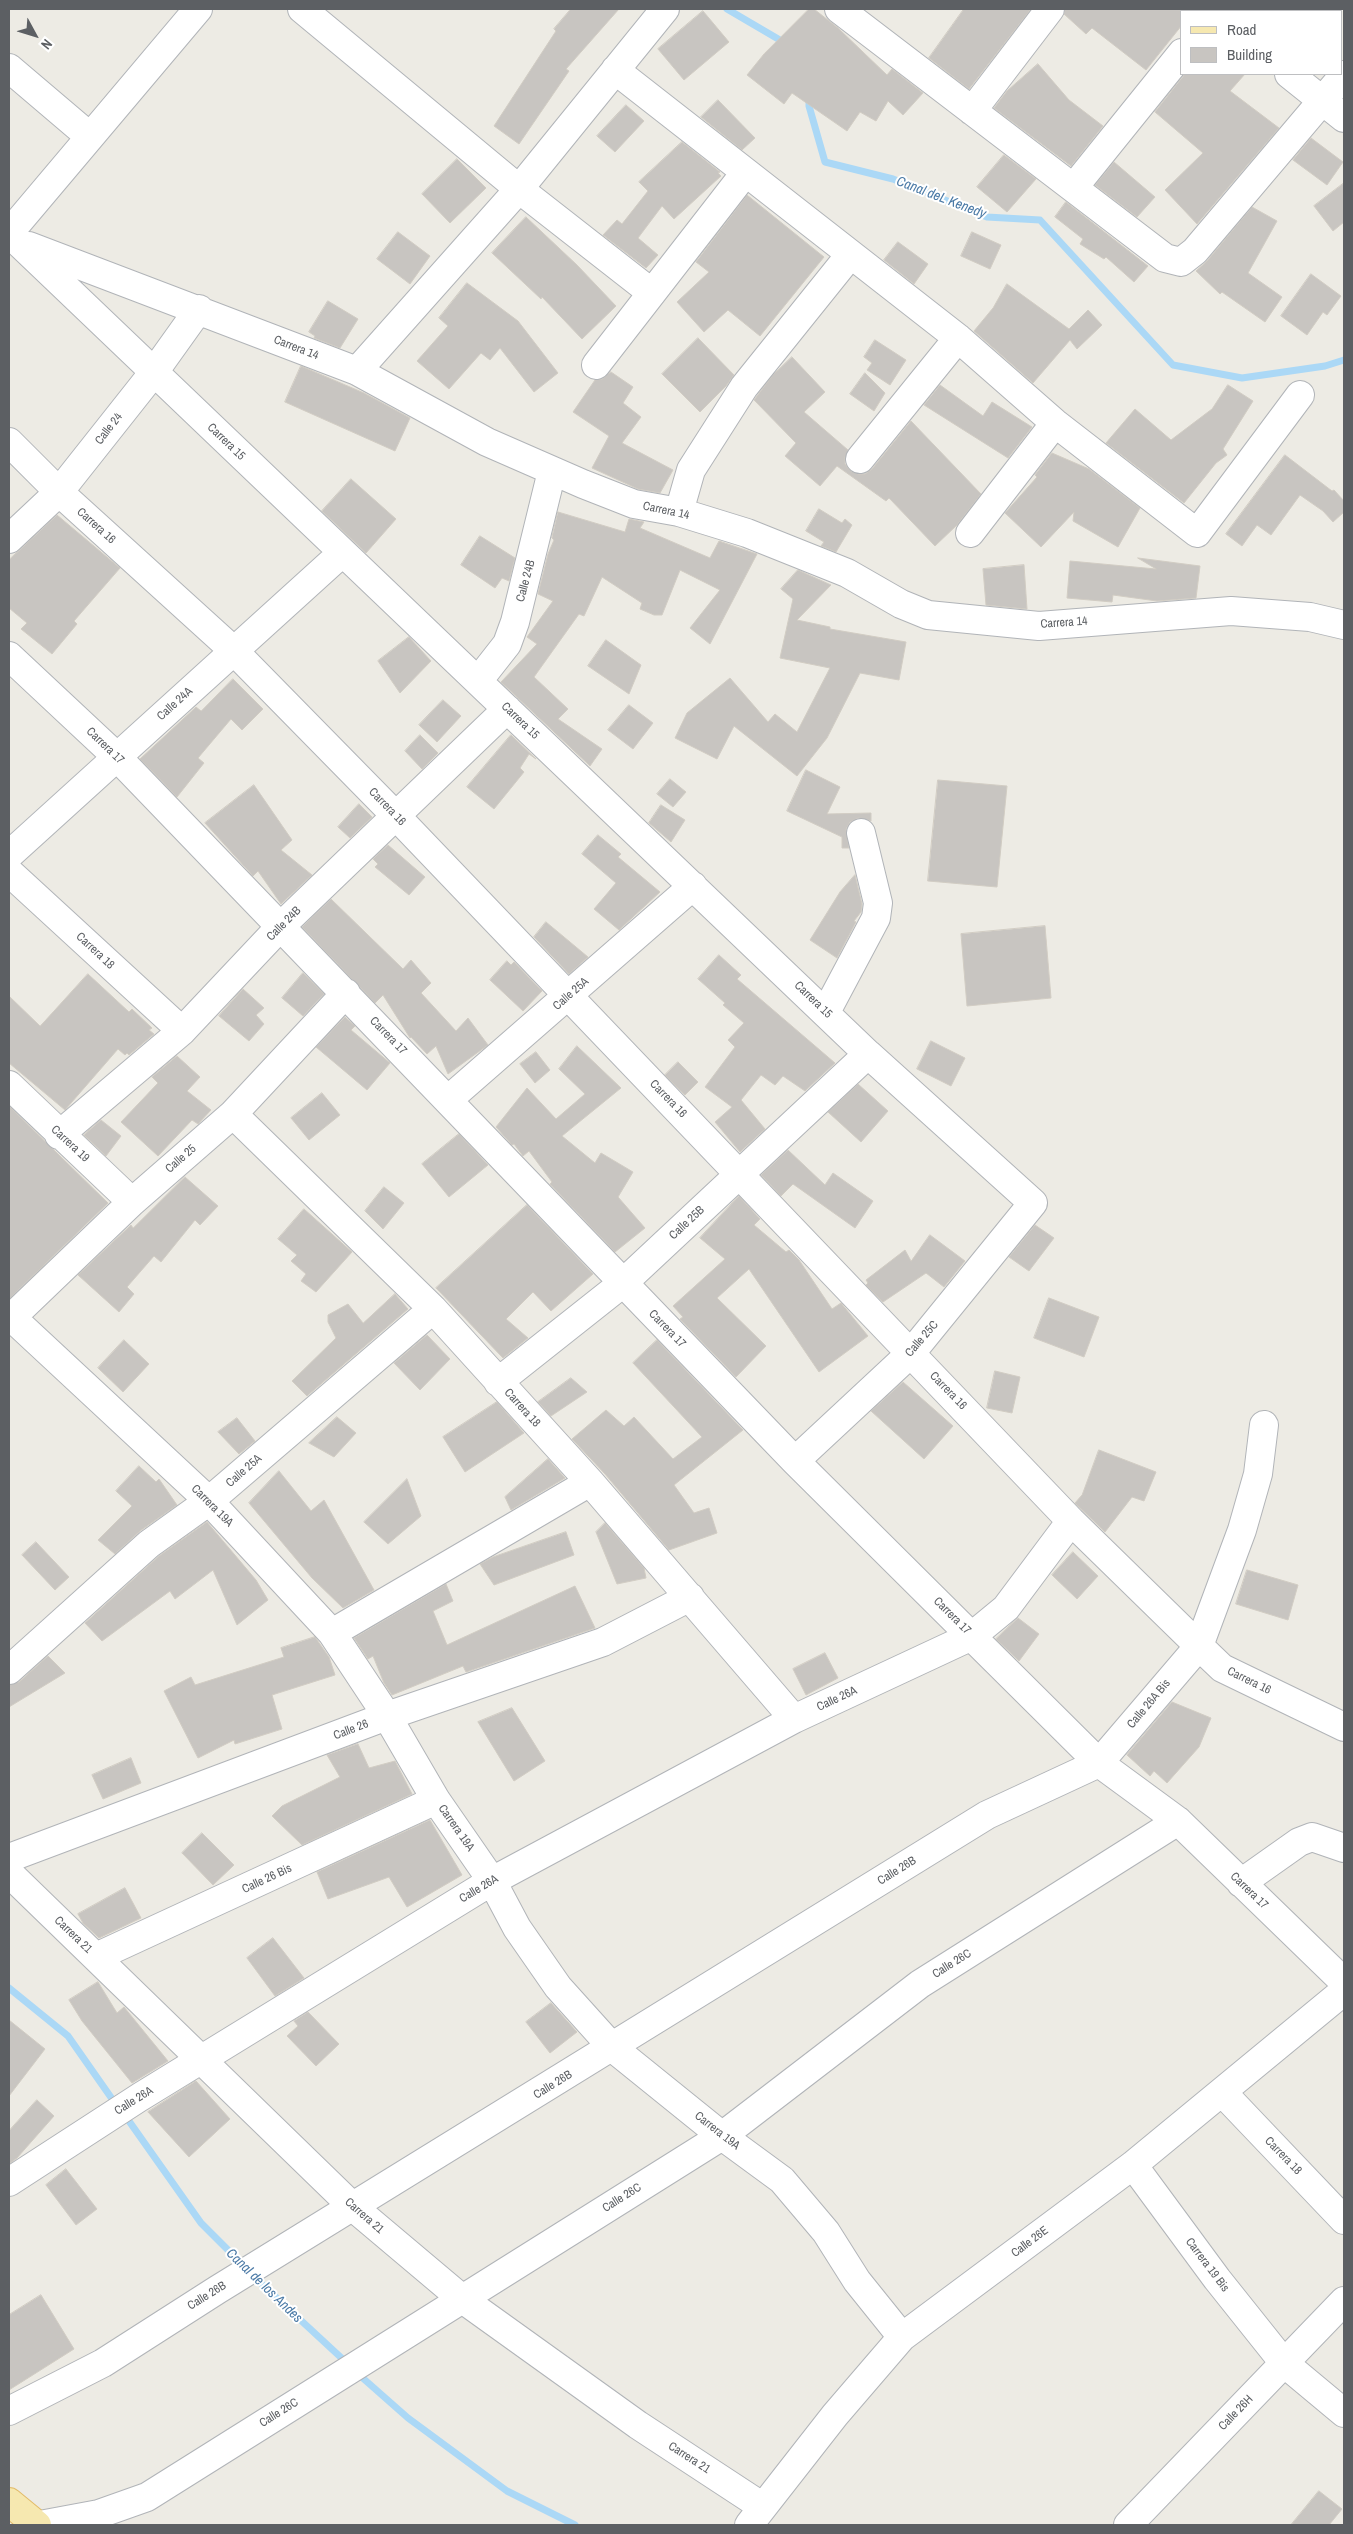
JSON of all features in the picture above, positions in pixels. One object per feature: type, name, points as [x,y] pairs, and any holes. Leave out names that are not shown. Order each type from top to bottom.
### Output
[{"type":"main road","points":[[9,2502],[39,2525]]},
{"type":"street","points":[[12,237],[89,136],[198,9]]},
{"type":"street","points":[[302,9],[519,190],[652,293]]},
{"type":"street","points":[[357,371],[519,190],[665,9]]},
{"type":"street","points":[[972,111],[1050,9]]},
{"type":"street","points":[[856,14],[972,111],[1165,258],[1181,262],[1195,251],[1334,109],[1344,75]]},
{"type":"street","points":[[1074,187],[1180,55]]},
{"type":"street","points":[[9,68],[89,136]]},
{"type":"street","points":[[615,70],[958,338],[1055,423],[1197,533],[1300,395]]},
{"type":"street","points":[[1290,75],[1334,109]]},
{"type":"street","points":[[596,365],[745,173]]},
{"type":"street","name":"Carrera 14","points":[[12,237],[357,371],[487,442],[552,471],[634,504],[679,512],[747,533],[847,573],[901,604],[928,615],[1039,626],[1231,611],[1310,617],[1344,626]]},
{"type":"street","name":"Carrera 15","points":[[12,237],[868,1054],[1033,1203]]},
{"type":"street","points":[[679,512],[691,470],[744,387],[850,255]]},
{"type":"street","name":"Calle 24","points":[[9,539],[59,492],[154,372],[199,310]]},
{"type":"street","points":[[860,459],[958,338]]},
{"type":"street","points":[[970,533],[1055,423]]},
{"type":"street","name":"Carrera 16","points":[[9,442],[59,492],[234,650],[739,1173],[1071,1522],[1199,1646],[1222,1668],[1344,1728]]},
{"type":"street","name":"Calle 24B","points":[[478,681],[506,644],[515,622],[552,471]]},
{"type":"street","name":"Calle 24A","points":[[9,855],[342,553]]},
{"type":"street","name":"Carrera 17","points":[[9,656],[117,757],[795,1461],[1099,1763],[1178,1821],[1344,1982]]},
{"type":"street","name":"Calle 24B","points":[[59,1135],[182,1031],[281,926],[397,817],[507,709]]},
{"type":"street","points":[[826,1012],[876,918],[878,903],[861,833]]},
{"type":"street","name":"Carrera 18","points":[[9,872],[182,1031]]},
{"type":"street","name":"Calle 25A","points":[[448,1099],[569,996],[692,886]]},
{"type":"street","name":"Calle 25","points":[[10,1317],[132,1202],[233,1114],[346,993]]},
{"type":"street","name":"Calle 25B","points":[[498,1382],[623,1283],[868,1054]]},
{"type":"street","name":"Carrera 19","points":[[9,1085],[59,1135],[132,1202]]},
{"type":"street","name":"Carrera 18","points":[[233,1114],[433,1310],[590,1482],[794,1719]]},
{"type":"street","name":"Calle 25C","points":[[795,1461],[911,1353],[1033,1203]]},
{"type":"street","name":"Calle 25A","points":[[9,1670],[149,1544],[209,1501],[433,1310]]},
{"type":"street","name":"Carrera 19A","points":[[10,1317],[209,1501],[332,1634],[387,1716],[436,1800],[492,1881],[517,1928],[558,1988],[613,2048],[722,2136],[782,2180],[826,2232],[857,2281],[902,2338]]},
{"type":"street","points":[[1199,1646],[1242,1530],[1258,1474],[1264,1425]]},
{"type":"street","points":[[332,1634],[590,1482]]},
{"type":"street","name":"Calle 26A","points":[[9,2182],[140,2097],[492,1881],[794,1719],[972,1636],[1006,1608],[1071,1522]]},
{"type":"street","name":"Calle 26","points":[[9,1858],[387,1716],[603,1642],[690,1597]]},
{"type":"street","name":"Calle 26A Bis","points":[[1099,1763],[1199,1646]]},
{"type":"street","name":"Calle 26B","points":[[9,2411],[103,2363],[275,2254],[613,2048],[987,1815],[1099,1763]]},
{"type":"street","name":"Calle 26 Bis","points":[[96,1957],[436,1800]]},
{"type":"street","name":"Calle 26C","points":[[39,2525],[99,2514],[147,2497],[461,2298],[722,2136],[920,1984],[1178,1821]]},
{"type":"street","points":[[1241,1883],[1299,1842],[1312,1837],[1344,1848]]},
{"type":"street","name":"Carrera 21","points":[[9,1874],[353,2207],[461,2298],[638,2425],[756,2516]]},
{"type":"street","name":"Calle 26E","points":[[756,2516],[835,2415],[902,2338],[1133,2165],[1344,1991]]},
{"type":"street","name":"Carrera 18","points":[[1222,2092],[1344,2220]]},
{"type":"street","name":"Carrera 19 Bis","points":[[1133,2165],[1217,2279],[1284,2364],[1344,2413]]},
{"type":"street","name":"Calle 26H","points":[[1128,2525],[1344,2301]]},
{"type":"building","points":[[571,9],[619,9],[566,69],[569,71],[519,144],[494,126],[556,31],[554,29]]},
{"type":"building","points":[[809,9],[814,9],[838,28],[887,75],[892,69],[923,93],[903,115],[888,101],[876,121],[860,112],[847,131],[792,93],[784,104],[747,75],[764,54]]},
{"type":"building","points":[[964,9],[1031,9],[969,89],[929,58]]},
{"type":"building","points":[[1065,9],[1192,10],[1180,10],[1180,28],[1146,70],[1092,28],[1086,34],[1064,14]]},
{"type":"building","points":[[703,11],[729,42],[684,80],[658,49]]},
{"type":"building","points":[[1038,64],[1069,100],[1103,126],[1071,166],[994,108],[1007,91]]},
{"type":"building","points":[[1184,75],[1244,75],[1230,91],[1279,128],[1197,224],[1165,190],[1203,153],[1155,112]]},
{"type":"building","points":[[718,100],[755,138],[742,150],[701,117]]},
{"type":"building","points":[[626,105],[644,121],[615,152],[597,136]]},
{"type":"building","points":[[1311,138],[1343,162],[1327,185],[1293,160]]},
{"type":"building","points":[[682,142],[720,172],[718,173],[721,176],[674,219],[662,206],[638,238],[658,255],[646,268],[603,235],[617,220],[622,224],[648,191],[639,182]]},
{"type":"building","points":[[1004,155],[1036,179],[1007,212],[977,187]]},
{"type":"building","points":[[457,159],[486,188],[450,223],[422,194]]},
{"type":"building","points":[[1114,162],[1155,197],[1137,217],[1095,185]]},
{"type":"building","points":[[1344,183],[1344,222],[1333,231],[1314,206]]},
{"type":"building","points":[[747,195],[824,257],[760,336],[728,310],[704,332],[677,302],[709,272],[696,262]]},
{"type":"building","points":[[1066,202],[1148,266],[1134,282],[1106,257],[1104,259],[1080,244],[1083,239],[1055,217]]},
{"type":"building","points":[[1252,207],[1277,221],[1248,273],[1282,297],[1265,322],[1222,292],[1220,294],[1196,271],[1207,261]]},
{"type":"building","points":[[526,217],[577,265],[616,306],[582,339],[542,297],[541,299],[492,253]]},
{"type":"building","points":[[398,232],[430,256],[410,284],[377,259]]},
{"type":"building","points":[[972,232],[1001,245],[990,269],[961,256]]},
{"type":"building","points":[[898,242],[928,264],[914,284],[884,260]]},
{"type":"building","points":[[1311,274],[1341,296],[1327,315],[1323,312],[1307,335],[1281,316]]},
{"type":"building","points":[[467,283],[518,321],[558,373],[534,392],[500,348],[490,360],[481,353],[449,389],[417,361],[448,326],[439,318]]},
{"type":"building","points":[[1007,284],[1069,329],[1088,310],[1102,325],[1077,349],[1070,340],[1033,383],[974,331],[993,308]]},
{"type":"building","points":[[328,301],[358,319],[340,348],[314,338],[315,336],[309,332]]},
{"type":"building","points":[[698,338],[734,375],[726,386],[700,412],[662,374]]},
{"type":"building","points":[[875,340],[906,360],[890,385],[867,370],[872,363],[864,357]]},
{"type":"building","points":[[792,357],[825,392],[804,412],[848,450],[845,464],[851,471],[865,474],[872,469],[911,421],[981,494],[957,525],[935,546],[889,498],[886,501],[837,466],[820,486],[785,456],[796,443],[754,400],[772,376]]},
{"type":"building","points":[[301,366],[364,393],[410,418],[395,451],[285,402]]},
{"type":"building","points":[[611,372],[633,387],[623,403],[641,417],[622,443],[673,470],[660,493],[638,489],[592,468],[609,436],[573,412],[595,380],[602,379]]},
{"type":"building","points":[[865,373],[885,393],[874,411],[850,394]]},
{"type":"building","points":[[940,385],[983,416],[992,402],[1032,427],[1008,458],[924,405]]},
{"type":"building","points":[[1228,385],[1253,401],[1223,449],[1227,455],[1216,463],[1184,503],[1106,443],[1135,409],[1171,440],[1212,409]]},
{"type":"building","points":[[1052,453],[1089,469],[1140,508],[1118,547],[1073,521],[1074,512],[1041,547],[1005,513],[1037,477],[1035,475]]},
{"type":"building","points":[[1285,455],[1332,491],[1334,490],[1344,501],[1344,512],[1333,522],[1323,511],[1300,495],[1271,535],[1257,525],[1242,546],[1226,534]]},
{"type":"building","points":[[351,479],[396,519],[366,553],[322,511]]},
{"type":"building","points":[[819,509],[842,523],[845,519],[852,525],[836,552],[821,546],[824,542],[806,531]]},
{"type":"building","points":[[558,512],[625,532],[629,519],[644,522],[640,528],[710,558],[719,541],[757,554],[710,644],[690,628],[720,590],[680,570],[662,615],[654,615],[640,609],[642,603],[602,577],[584,616],[579,614],[534,677],[568,709],[558,719],[602,749],[590,766],[501,682],[537,644],[527,637],[553,601],[538,594],[548,554],[554,540],[552,538]]},
{"type":"building","points":[[57,515],[120,568],[74,621],[77,624],[52,654],[21,629],[27,623],[9,608],[9,560]]},
{"type":"building","points":[[480,536],[515,558],[509,581],[502,578],[495,588],[461,565]]},
{"type":"building","points":[[1138,558],[1200,566],[1196,598],[1157,601],[1113,595],[1112,602],[1067,598],[1070,561],[1156,569]]},
{"type":"building","points":[[1024,565],[1027,609],[986,605],[983,569]]},
{"type":"building","points":[[798,570],[831,585],[797,620],[830,627],[830,629],[906,642],[899,680],[860,673],[827,738],[797,776],[734,726],[717,759],[675,738],[687,713],[730,678],[768,722],[775,714],[797,732],[830,668],[780,658],[793,599],[781,589]]},
{"type":"building","points":[[409,637],[431,661],[400,693],[378,661]]},
{"type":"building","points":[[606,640],[641,665],[629,694],[588,666]]},
{"type":"building","points":[[233,679],[263,709],[242,730],[231,719],[198,758],[204,763],[177,797],[140,759],[196,707],[201,711]]},
{"type":"building","points":[[443,700],[461,716],[437,742],[419,725]]},
{"type":"building","points":[[629,705],[653,723],[633,749],[608,730]]},
{"type":"building","points":[[420,735],[438,753],[422,769],[405,751]]},
{"type":"building","points":[[511,735],[536,759],[529,754],[520,768],[524,772],[494,809],[467,787]]},
{"type":"building","points":[[806,770],[840,787],[827,814],[871,813],[871,821],[858,818],[850,822],[846,829],[849,848],[842,848],[842,837],[787,811]]},
{"type":"building","points":[[670,779],[686,792],[673,807],[657,794]]},
{"type":"building","points":[[938,780],[1007,786],[997,887],[928,881]]},
{"type":"building","points":[[254,785],[292,840],[281,850],[312,875],[281,904],[258,871],[253,876],[205,823]]},
{"type":"building","points":[[359,804],[372,817],[350,838],[338,827]]},
{"type":"building","points":[[661,805],[685,820],[671,842],[649,823]]},
{"type":"building","points":[[598,835],[621,854],[618,857],[660,892],[619,930],[594,909],[616,883],[582,854]]},
{"type":"building","points":[[388,845],[425,877],[409,895],[375,867],[378,864],[373,859]]},
{"type":"building","points":[[855,875],[862,904],[861,912],[854,921],[856,922],[837,958],[810,940],[840,892]]},
{"type":"building","points":[[331,899],[403,969],[411,960],[431,983],[421,993],[456,1031],[468,1018],[488,1045],[448,1074],[436,1046],[427,1054],[410,1038],[383,995],[375,1003],[302,927]]},
{"type":"building","points":[[546,922],[588,957],[569,974],[534,937]]},
{"type":"building","points":[[1045,926],[1051,998],[967,1006],[961,934]]},
{"type":"building","points":[[719,955],[741,975],[737,979],[835,1063],[805,1091],[783,1076],[775,1085],[761,1075],[741,1100],[765,1129],[740,1152],[715,1122],[732,1107],[705,1087],[735,1047],[728,1040],[744,1023],[723,1005],[725,1003],[698,979]]},
{"type":"building","points":[[507,961],[511,965],[514,962],[542,991],[523,1011],[490,980]]},
{"type":"building","points":[[303,973],[324,994],[303,1016],[282,998]]},
{"type":"building","points":[[88,974],[129,1012],[132,1009],[152,1028],[149,1030],[154,1034],[129,1055],[127,1053],[125,1055],[118,1049],[65,1110],[9,1063],[9,996],[40,1026]]},
{"type":"building","points":[[243,989],[264,1008],[256,1015],[264,1024],[249,1041],[219,1016]]},
{"type":"building","points":[[345,1017],[355,1026],[351,1030],[390,1063],[367,1090],[316,1047]]},
{"type":"building","points":[[931,1041],[965,1058],[951,1086],[917,1069]]},
{"type":"building","points":[[577,1046],[621,1088],[562,1136],[595,1163],[601,1153],[633,1172],[618,1197],[645,1228],[615,1252],[550,1184],[552,1182],[529,1151],[523,1156],[514,1144],[512,1145],[496,1127],[527,1088],[556,1119],[585,1094],[559,1069]]},
{"type":"building","points":[[536,1052],[550,1070],[535,1083],[520,1064]]},
{"type":"building","points":[[177,1056],[200,1077],[187,1091],[211,1110],[198,1124],[192,1120],[158,1156],[121,1122],[158,1083],[152,1077]]},
{"type":"building","points":[[678,1062],[698,1082],[685,1095],[665,1075]]},
{"type":"building","points":[[858,1084],[888,1111],[861,1142],[828,1112]]},
{"type":"building","points":[[322,1093],[340,1115],[309,1140],[291,1118]]},
{"type":"building","points":[[9,1106],[108,1203],[9,1299]]},
{"type":"building","points":[[101,1120],[121,1136],[106,1156],[84,1135]]},
{"type":"building","points":[[459,1134],[488,1165],[449,1197],[422,1164]]},
{"type":"building","points":[[788,1150],[825,1185],[833,1173],[873,1201],[855,1228],[793,1184],[781,1196],[761,1175]]},
{"type":"building","points":[[185,1177],[218,1206],[200,1225],[195,1220],[161,1262],[154,1256],[127,1287],[134,1294],[119,1312],[78,1275],[131,1225],[133,1228]]},
{"type":"building","points":[[384,1187],[404,1203],[383,1229],[365,1211]]},
{"type":"building","points":[[739,1196],[760,1219],[754,1225],[786,1252],[789,1250],[799,1260],[832,1309],[841,1303],[868,1336],[819,1372],[749,1269],[717,1298],[766,1346],[736,1377],[680,1319],[683,1317],[673,1306],[725,1259],[700,1238]]},
{"type":"building","points":[[527,1205],[593,1274],[551,1311],[533,1292],[506,1319],[528,1338],[503,1358],[436,1288]]},
{"type":"building","points":[[304,1209],[352,1252],[316,1292],[301,1281],[306,1274],[291,1261],[297,1255],[278,1239]]},
{"type":"building","points":[[1035,1225],[1054,1238],[1029,1271],[1009,1257]]},
{"type":"building","points":[[930,1235],[965,1261],[944,1287],[926,1273],[883,1302],[866,1285],[868,1283],[866,1280],[905,1250],[911,1261]]},
{"type":"building","points":[[395,1294],[408,1309],[307,1396],[292,1381],[336,1338],[328,1322],[328,1315],[348,1304],[363,1323]]},
{"type":"building","points":[[1049,1298],[1099,1317],[1084,1357],[1034,1338]]},
{"type":"building","points":[[427,1335],[450,1359],[420,1390],[394,1363]]},
{"type":"building","points":[[124,1340],[149,1364],[123,1392],[98,1368]]},
{"type":"building","points":[[657,1340],[743,1430],[674,1485],[694,1513],[709,1508],[717,1533],[669,1550],[605,1474],[572,1439],[606,1410],[624,1426],[634,1417],[673,1459],[702,1437],[633,1363]]},
{"type":"building","points":[[995,1371],[1020,1377],[1012,1413],[987,1408]]},
{"type":"building","points":[[571,1378],[587,1392],[551,1416],[538,1402]]},
{"type":"building","points":[[903,1382],[953,1426],[924,1459],[871,1411]]},
{"type":"building","points":[[497,1402],[524,1433],[465,1472],[443,1437]]},
{"type":"building","points":[[337,1417],[356,1433],[334,1457],[309,1443]]},
{"type":"building","points":[[237,1418],[255,1441],[239,1454],[218,1432]]},
{"type":"building","points":[[1099,1450],[1156,1472],[1144,1501],[1132,1497],[1105,1532],[1075,1503],[1082,1495]]},
{"type":"building","points":[[548,1459],[565,1478],[511,1510],[505,1497]]},
{"type":"building","points":[[139,1466],[156,1482],[159,1479],[177,1505],[140,1531],[115,1554],[98,1540],[132,1506],[116,1491]]},
{"type":"building","points":[[279,1471],[311,1511],[324,1500],[374,1590],[343,1608],[312,1578],[249,1503]]},
{"type":"building","points":[[407,1479],[421,1516],[388,1544],[364,1522]]},
{"type":"building","points":[[207,1522],[256,1580],[268,1600],[237,1625],[213,1570],[175,1599],[170,1591],[102,1641],[85,1623],[159,1556]]},
{"type":"building","points":[[605,1523],[644,1568],[646,1578],[617,1584],[596,1532]]},
{"type":"building","points":[[566,1532],[574,1555],[494,1585],[480,1564],[493,1557]]},
{"type":"building","points":[[36,1542],[69,1577],[55,1590],[22,1555]]},
{"type":"building","points":[[1073,1552],[1098,1576],[1077,1599],[1052,1575]]},
{"type":"building","points":[[1247,1570],[1298,1585],[1288,1620],[1236,1604]]},
{"type":"building","points":[[446,1584],[453,1601],[433,1611],[447,1645],[575,1586],[595,1628],[466,1672],[463,1666],[392,1695],[384,1683],[373,1656],[368,1659],[354,1638]]},
{"type":"building","points":[[1018,1618],[1039,1634],[1019,1661],[996,1639]]},
{"type":"building","points":[[315,1637],[329,1657],[335,1675],[272,1695],[282,1729],[235,1744],[234,1740],[198,1758],[164,1691],[191,1677],[195,1685],[284,1657],[281,1648]]},
{"type":"building","points":[[825,1653],[838,1678],[806,1695],[793,1669]]},
{"type":"building","points":[[48,1656],[65,1673],[9,1707],[9,1685],[19,1682]]},
{"type":"building","points":[[1172,1702],[1211,1718],[1199,1747],[1167,1783],[1154,1771],[1150,1776],[1127,1755]]},
{"type":"building","points":[[512,1708],[545,1761],[514,1781],[478,1722]]},
{"type":"building","points":[[358,1744],[369,1768],[395,1761],[412,1794],[302,1845],[272,1816],[282,1806],[340,1777],[327,1755]]},
{"type":"building","points":[[131,1758],[141,1783],[103,1799],[92,1775]]},
{"type":"building","points":[[430,1820],[462,1875],[407,1907],[389,1877],[328,1899],[317,1872]]},
{"type":"building","points":[[202,1833],[234,1865],[213,1885],[182,1853]]},
{"type":"building","points":[[125,1888],[141,1918],[99,1938],[83,1923],[78,1914]]},
{"type":"building","points":[[273,1938],[304,1978],[275,1996],[247,1958]]},
{"type":"building","points":[[98,1982],[117,2013],[124,2007],[168,2061],[132,2083],[82,2021],[69,2000]]},
{"type":"building","points":[[551,2003],[577,2032],[550,2053],[526,2022]]},
{"type":"building","points":[[308,2012],[339,2044],[316,2066],[287,2036],[298,2026],[294,2021]]},
{"type":"building","points":[[9,2020],[45,2049],[9,2096]]},
{"type":"building","points":[[196,2081],[230,2119],[189,2157],[148,2112]]},
{"type":"building","points":[[37,2100],[54,2116],[17,2158],[9,2164],[9,2131]]},
{"type":"building","points":[[66,2169],[97,2209],[76,2225],[46,2185]]},
{"type":"building","points":[[41,2295],[74,2349],[9,2390],[9,2315]]},
{"type":"building","points":[[1319,2491],[1342,2509],[1329,2525],[1291,2525]]},
{"type":"waterway","name":"Canal deL Kenedy","points":[[727,9],[785,43]]},
{"type":"waterway","name":"Canal deL Kenedy","points":[[809,98],[809,106],[825,162],[893,179],[987,217],[1040,220],[1173,365],[1242,378],[1325,366],[1344,360]]},
{"type":"waterway","name":"Canal de los Andes","points":[[9,1988],[68,2036],[117,2106]]},
{"type":"waterway","name":"Canal de los Andes","points":[[124,2114],[201,2223],[244,2266]]},
{"type":"waterway","name":"Canal de los Andes","points":[[253,2276],[348,2364]]},
{"type":"waterway","name":"Canal de los Andes","points":[[357,2373],[408,2418],[507,2491],[575,2525]]}]
